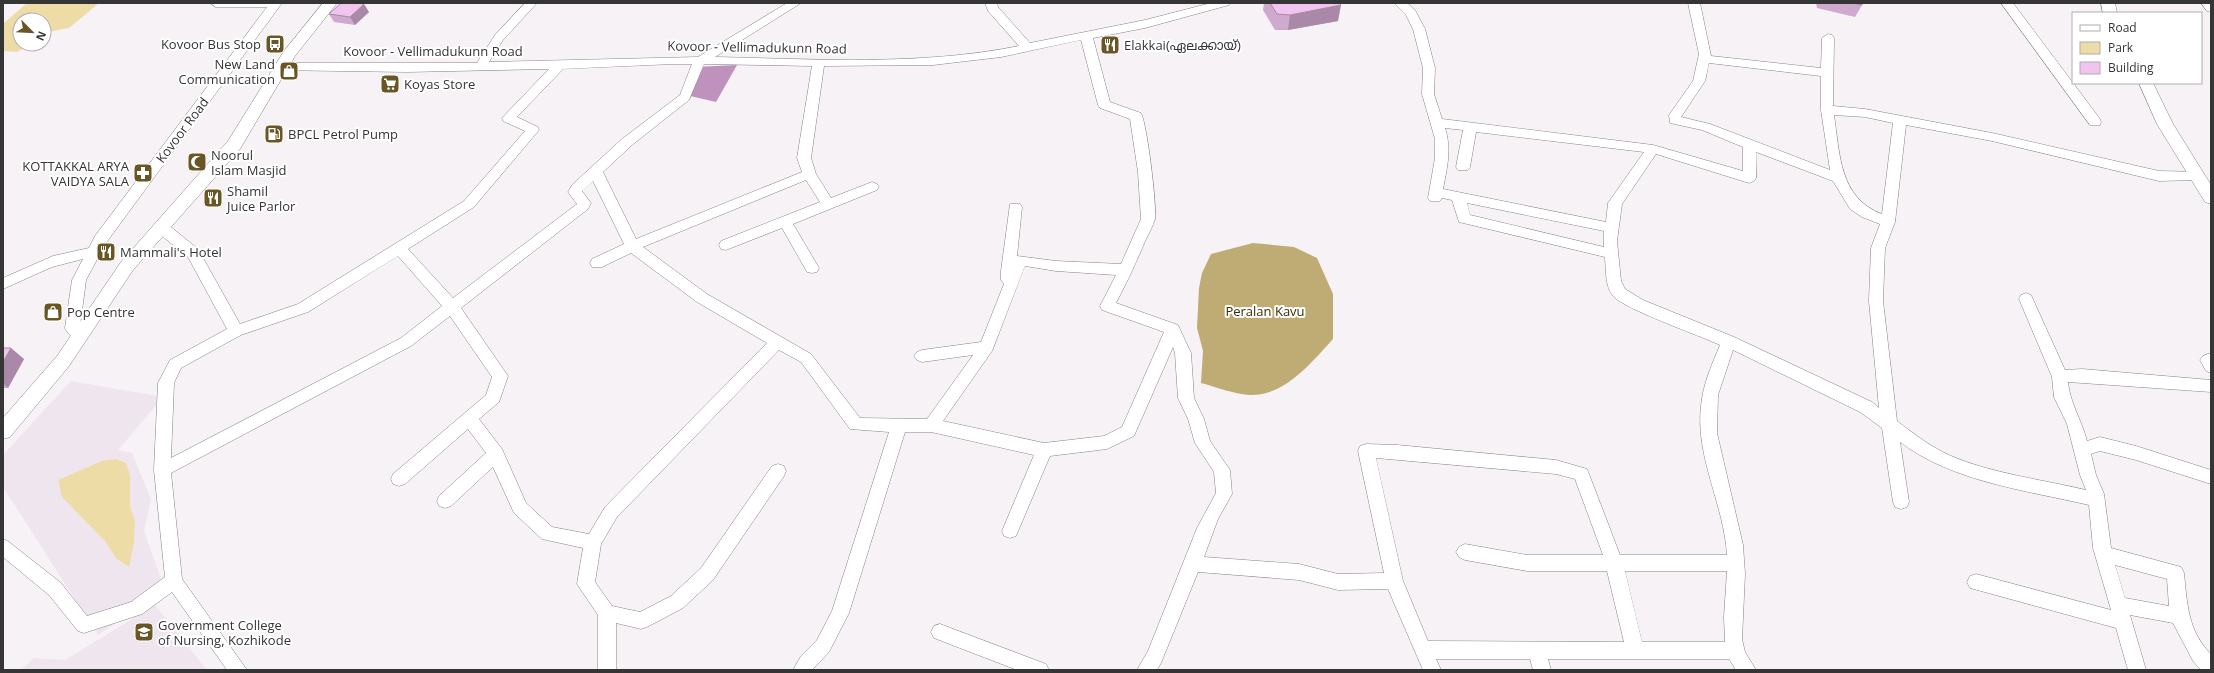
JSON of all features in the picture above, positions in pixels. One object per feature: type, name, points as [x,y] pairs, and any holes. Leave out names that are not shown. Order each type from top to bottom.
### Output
[{"type":"main road","points":[[3,431],[31,400],[116,266],[223,145],[256,100],[298,29],[320,3]]},
{"type":"main road","points":[[277,66],[330,3]]},
{"type":"main road","points":[[2146,84],[2165,124],[2211,198]]},
{"type":"main road","points":[[3,416],[76,331],[127,266],[234,145],[256,100]]},
{"type":"street","points":[[216,3],[276,3]]},
{"type":"street","name":"Kovoor Road","points":[[76,331],[79,280],[100,240],[276,3]]},
{"type":"street","points":[[480,67],[499,38],[531,3]]},
{"type":"street","points":[[162,470],[406,342],[583,206],[584,203],[575,192],[595,170],[627,142],[685,97],[699,61],[795,3]]},
{"type":"street","points":[[991,3],[992,8],[1027,47]]},
{"type":"street","name":"Kovoor - Vellimadukunn Road","points":[[277,66],[407,68],[560,66],[673,60],[933,62],[1002,53],[1145,24],[1225,3]]},
{"type":"street","points":[[1400,3],[1411,13],[1419,29],[1429,68],[1428,94],[1442,145],[1435,195],[1458,196],[1612,228]]},
{"type":"street","points":[[1694,3],[1705,54],[1699,81],[1675,115],[1676,120],[1705,127],[1839,178]]},
{"type":"street","points":[[2007,3],[2095,122]]},
{"type":"street","points":[[2207,3],[2211,8]]},
{"type":"street","points":[[1086,36],[1104,105],[1136,116],[1140,131],[1148,219],[1126,270],[1107,306],[1173,329],[1183,353],[1186,398],[1196,419],[1203,443],[1222,470],[1224,483],[1224,494],[1211,518],[1155,657],[1146,670]]},
{"type":"street","points":[[1828,38],[1827,110],[1839,178],[1856,207],[1888,222]]},
{"type":"street","points":[[1704,59],[1827,73]]},
{"type":"street","points":[[819,62],[804,158],[809,174],[828,204]]},
{"type":"street","points":[[238,670],[174,581],[162,470],[166,384],[175,364],[236,331],[303,308],[469,204],[533,130],[508,118],[560,66]]},
{"type":"street","points":[[1827,110],[1865,113],[1992,137],[2159,176],[2197,175]]},
{"type":"street","points":[[1900,119],[1888,222],[1878,248],[1876,301],[1888,424],[1900,502]]},
{"type":"street","points":[[1437,123],[1653,148],[1749,178],[1750,145]]},
{"type":"street","points":[[1463,167],[1470,127]]},
{"type":"street","points":[[1653,148],[1615,203],[1612,228],[1612,254],[1614,280],[1619,293],[1638,304],[1728,341],[1866,407],[1916,445],[1947,462],[1993,476],[2096,499]]},
{"type":"street","points":[[595,170],[632,246],[702,298],[806,358],[856,424],[899,426],[930,425],[1044,450],[1107,442],[1128,431],[1173,329]]},
{"type":"street","points":[[597,264],[632,246],[809,174]]},
{"type":"street","points":[[726,245],[872,188]]},
{"type":"street","points":[[1458,196],[1464,219],[1612,254]]},
{"type":"street","points":[[1008,289],[1009,254],[1014,237],[1016,207]]},
{"type":"street","points":[[785,222],[812,268]]},
{"type":"street","points":[[161,227],[193,254],[236,331]]},
{"type":"street","points":[[398,479],[493,398],[500,376],[452,307],[399,248]]},
{"type":"street","points":[[3,284],[39,266],[76,254],[93,253]]},
{"type":"street","points":[[930,425],[987,348],[1020,260],[1056,266],[1126,270]]},
{"type":"street","points":[[2026,299],[2060,377],[2062,397],[2075,424],[2081,450],[2096,499],[2104,554],[2120,605],[2137,670]]},
{"type":"street","points":[[1728,341],[1708,397],[1708,416],[1714,461],[1727,507],[1736,563],[1733,627],[1735,650],[1747,670]]},
{"type":"street","points":[[607,670],[607,613],[586,584],[593,542],[611,512],[777,342]]},
{"type":"street","points":[[922,356],[987,348]]},
{"type":"street","points":[[2211,360],[2208,360],[2211,368]]},
{"type":"street","points":[[2060,377],[2075,373],[2115,379],[2184,382],[2211,386]]},
{"type":"street","points":[[470,417],[496,454],[520,508],[548,534],[593,542]]},
{"type":"street","points":[[802,670],[807,662],[823,646],[840,613],[899,426]]},
{"type":"street","points":[[2081,450],[2100,444],[2136,453],[2211,477]]},
{"type":"street","points":[[1010,531],[1044,450]]},
{"type":"street","points":[[1432,670],[1422,650],[1394,581],[1366,451],[1397,452],[1556,467],[1581,474],[1614,563],[1635,651]]},
{"type":"street","points":[[445,501],[496,454]]},
{"type":"street","points":[[607,613],[641,621],[677,602],[708,574],[778,471]]},
{"type":"street","points":[[3,547],[54,589],[84,625],[136,608],[174,581]]},
{"type":"street","points":[[1465,552],[1496,559],[1527,563],[1736,563]]},
{"type":"street","points":[[2104,554],[2174,573],[2179,616],[2199,655],[2211,667]]},
{"type":"street","points":[[1193,564],[1299,572],[1338,582],[1394,581]]},
{"type":"street","points":[[1976,582],[2124,622]]},
{"type":"street","points":[[2120,605],[2179,616]]},
{"type":"street","points":[[940,632],[1014,658],[1040,670]]},
{"type":"street","points":[[1422,650],[1735,650]]},
{"type":"street","points":[[1536,650],[1542,670]]},
{"type":"shaded area","points":[[737,65],[716,102],[686,95],[695,67]]},
{"type":"shaded area","points":[[71,381],[163,397],[118,450],[132,453],[151,499],[144,531],[162,582],[136,609],[98,635],[3,487],[3,455]]},
{"type":"shaded area","name":"Government College of Nursing, Kozhikode","points":[[155,605],[207,670],[21,670],[34,658],[65,660]]},
{"type":"green space","points":[[27,3],[99,3],[69,28],[52,32],[52,12],[17,12]]},
{"type":"green space","points":[[12,16],[12,52],[3,51],[3,24]]},
{"type":"green space","name":"Peralan Kavu","points":[[1253,243],[1294,247],[1317,258],[1333,294],[1333,339],[1316,358],[1285,384],[1262,394],[1249,395],[1231,392],[1201,383],[1203,351],[1197,328],[1199,288],[1202,273],[1211,254]]},
{"type":"green space","points":[[116,459],[126,463],[130,475],[130,507],[135,521],[134,542],[129,567],[116,558],[105,541],[62,497],[58,480],[102,461]]},
{"type":"building","points":[[341,3],[364,4],[350,17],[329,14]]},
{"type":"building","points":[[1270,3],[1339,3],[1341,5],[1290,15],[1277,14]]},
{"type":"building","points":[[3,348],[11,348],[3,362]]},
{"type":"place","name":"Kovoor Bus Stop","points":[[275,44]]},
{"type":"place","name":"Elakkai(ഏലക്കായ്)","points":[[1110,45]]},
{"type":"place","name":"New Land Communication","points":[[289,71]]},
{"type":"place","name":"Koyas Store","points":[[390,84]]},
{"type":"place","name":"BPCL Petrol Pump","points":[[274,134]]},
{"type":"place","name":"Noorul Islam Masjid","points":[[197,162]]},
{"type":"place","name":"KOTTAKKAL ARYA VAIDYA SALA","points":[[143,173]]},
{"type":"place","name":"Shamil Juice Parlor","points":[[213,198]]},
{"type":"place","name":"Mammali's Hotel","points":[[106,252]]},
{"type":"place","name":"Pop Centre","points":[[53,312]]},
{"type":"place","name":"Government College of Nursing, Kozhikode","points":[[144,632]]}]
